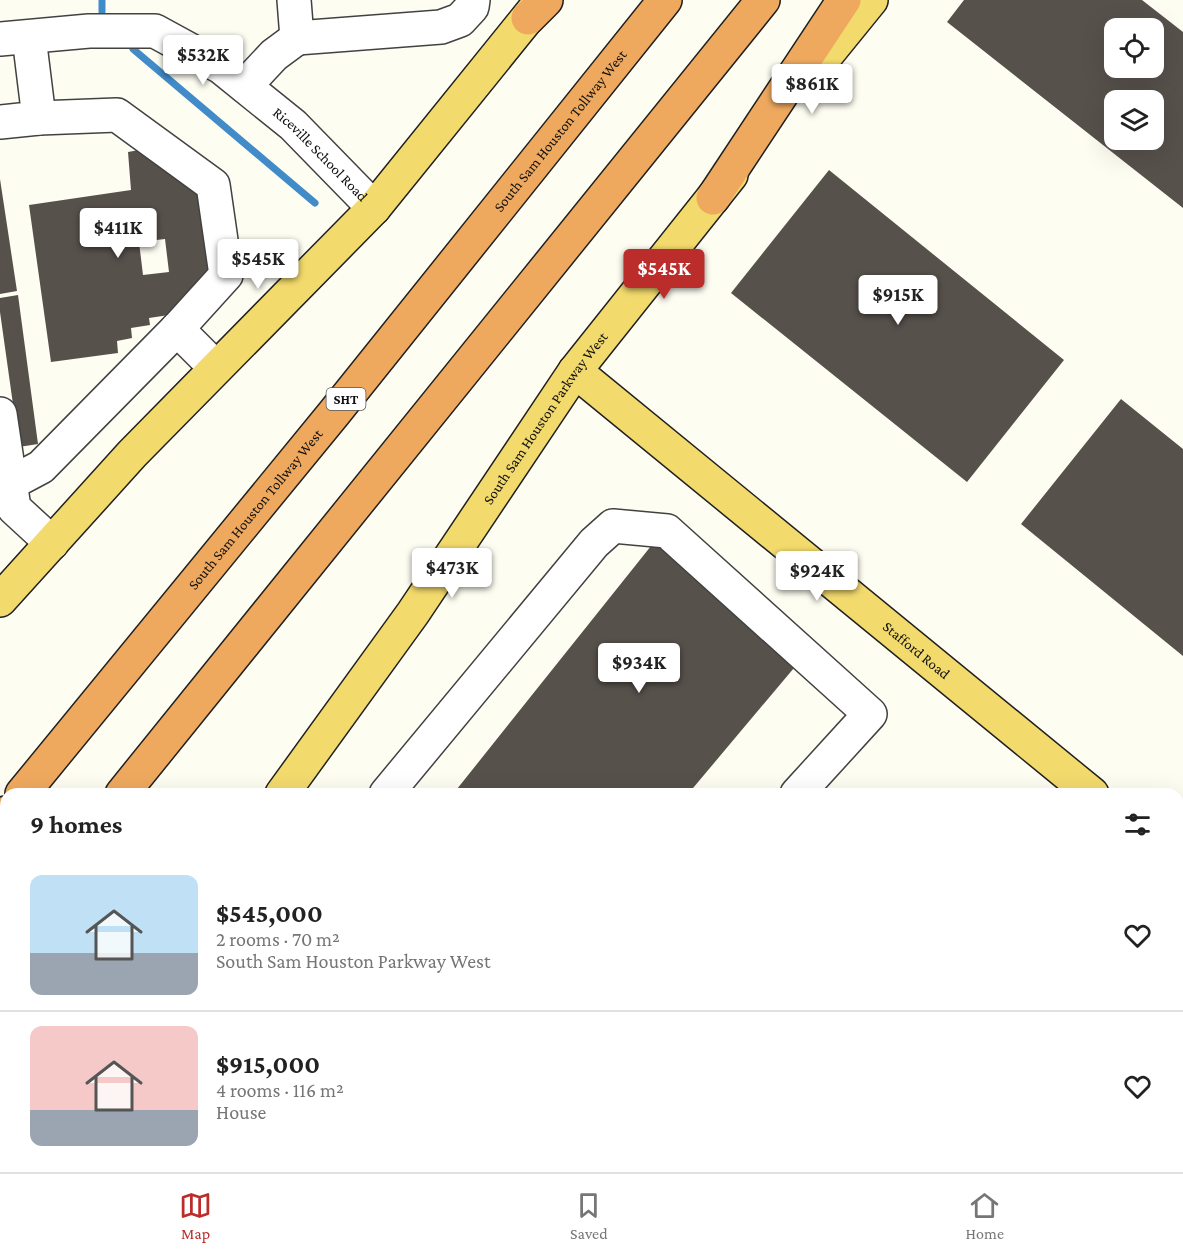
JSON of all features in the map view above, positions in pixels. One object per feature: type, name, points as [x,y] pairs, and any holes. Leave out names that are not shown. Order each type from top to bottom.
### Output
[{"type":"highway","name":"South Sam Houston Tollway West","points":[[27,788],[335,412],[665,0]]},
{"type":"highway","points":[[127,788],[763,0]]},
{"type":"highway","points":[[713,198],[844,0]]},
{"type":"main road","name":"South Sam Houston Parkway West","points":[[286,788],[413,613],[575,371],[871,0]]},
{"type":"main road","points":[[0,600],[132,454],[374,208],[539,6]]},
{"type":"main road","name":"Stafford Road","points":[[575,371],[1085,788]]},
{"type":"street","points":[[294,0],[297,38]]},
{"type":"street","points":[[245,86],[274,55],[297,38],[441,27],[460,20],[472,7],[472,0]]},
{"type":"street","name":"Riceville School Road","points":[[14,38],[89,31],[155,31],[222,67],[292,125],[374,208]]},
{"type":"street","points":[[14,38],[39,118]]},
{"type":"street","points":[[0,122],[117,115],[213,185],[226,275],[41,467],[9,484]]},
{"type":"street","points":[[177,328],[216,368]]},
{"type":"street","points":[[0,414],[14,508],[52,543]]},
{"type":"street","points":[[391,788],[594,543],[613,526],[667,531],[870,714],[802,788]]},
{"type":"building","points":[[964,0],[1142,0],[1183,32],[1183,208],[1109,150],[1164,150],[1164,90],[1104,90],[1104,146],[947,22]]},
{"type":"building","points":[[139,150],[202,197],[212,272],[169,315],[149,318],[150,325],[131,328],[132,338],[117,341],[118,353],[51,362],[29,205],[131,190],[128,152]],"holes":[[[165,239],[169,272],[143,275],[139,242]]]},
{"type":"building","points":[[829,170],[1064,360],[967,482],[731,293]]},
{"type":"building","points":[[0,179],[17,291],[0,294]]},
{"type":"building","points":[[18,295],[38,444],[19,447],[0,312],[0,298]]},
{"type":"building","points":[[1121,399],[1183,449],[1183,656],[1021,524]]},
{"type":"building","points":[[655,541],[799,662],[693,788],[458,788]]},
{"type":"waterway","points":[[102,0],[102,12]]},
{"type":"waterway","points":[[133,49],[315,203]]}]
